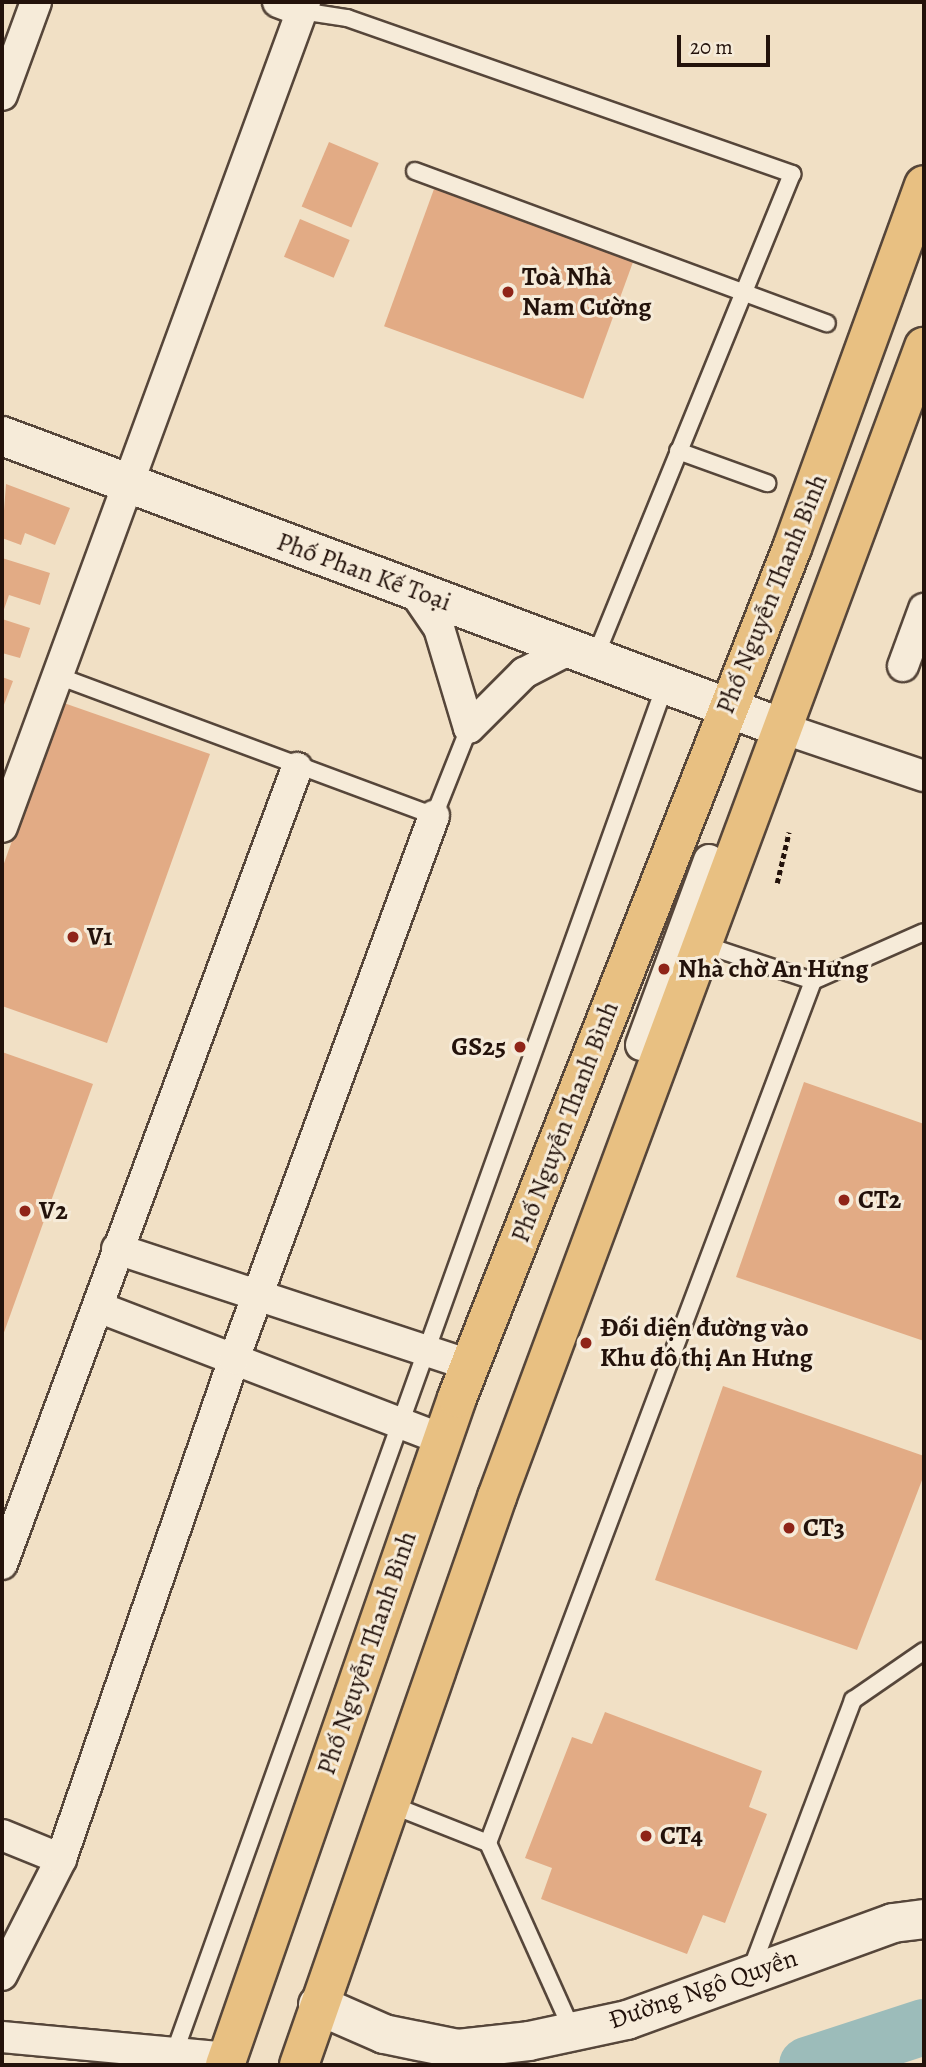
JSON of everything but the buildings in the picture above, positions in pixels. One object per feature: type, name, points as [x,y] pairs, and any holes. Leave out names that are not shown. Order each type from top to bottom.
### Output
[{"type":"main road","name":"Phố Nguyễn Thanh Bình","points":[[226,2062],[442,1439],[728,703],[792,548],[924,186]]},
{"type":"main road","name":"Phố Nguyễn Thanh Bình","points":[[299,2065],[318,2005],[394,1806],[497,1497],[705,945],[924,347]]},
{"type":"street","points":[[2,95],[36,2]]},
{"type":"street","points":[[2,827],[58,676],[294,5]]},
{"type":"street","name":"Phố Phan Kế Toại","points":[[2,436],[413,590],[728,703],[785,729]]},
{"type":"street","points":[[413,590],[450,654],[469,728]]},
{"type":"street","points":[[903,666],[924,609]]},
{"type":"street","points":[[469,728],[524,673],[585,651]]},
{"type":"street","points":[[785,729],[924,776]]},
{"type":"street","points":[[2,1564],[298,768]]},
{"type":"street","points":[[2,1975],[61,1859],[234,1359],[259,1299],[434,816]]},
{"type":"street","points":[[641,1045],[709,860]]},
{"type":"street","points":[[117,1249],[259,1299],[470,1365]]},
{"type":"street","points":[[98,1307],[442,1439]]},
{"type":"street","points":[[2,1835],[61,1859]]},
{"type":"street","name":"Đường Ngô Quyền","points":[[318,2005],[384,2034],[458,2049],[627,2020],[893,1923],[924,1919]]},
{"type":"street","points":[[2,2037],[175,2051],[226,2062]]},
{"type":"lane","points":[[294,5],[347,18],[792,174],[740,292],[678,451],[585,651]]},
{"type":"lane","points":[[415,171],[827,323]]},
{"type":"lane","points":[[678,451],[767,483]]},
{"type":"lane","points":[[58,676],[298,768],[434,816],[469,728]]},
{"type":"lane","points":[[175,2051],[667,681]]},
{"type":"lane","points":[[705,945],[813,981],[924,932]]},
{"type":"lane","points":[[488,1843],[813,981]]},
{"type":"lane","points":[[749,1975],[853,1700],[924,1651]]},
{"type":"lane","points":[[394,1806],[488,1843],[572,2031]]},
{"type":"path","points":[[777,883],[789,832]]},
{"type":"waterway","points":[[807,2065],[924,2027]]},
{"type":"place","name":"Toà Nhà Nam Cường","points":[[508,292]]},
{"type":"place","name":"V1","points":[[73,937]]},
{"type":"place","name":"Nhà chờ An Hưng","points":[[664,969]]},
{"type":"place","name":"GS25","points":[[520,1047]]},
{"type":"place","name":"CT2","points":[[844,1200]]},
{"type":"place","name":"V2","points":[[25,1211]]},
{"type":"place","name":"Đối diện đường vào Khu đô thị An Hưng","points":[[586,1343]]},
{"type":"place","name":"CT3","points":[[789,1528]]},
{"type":"place","name":"CT4","points":[[646,1836]]}]
